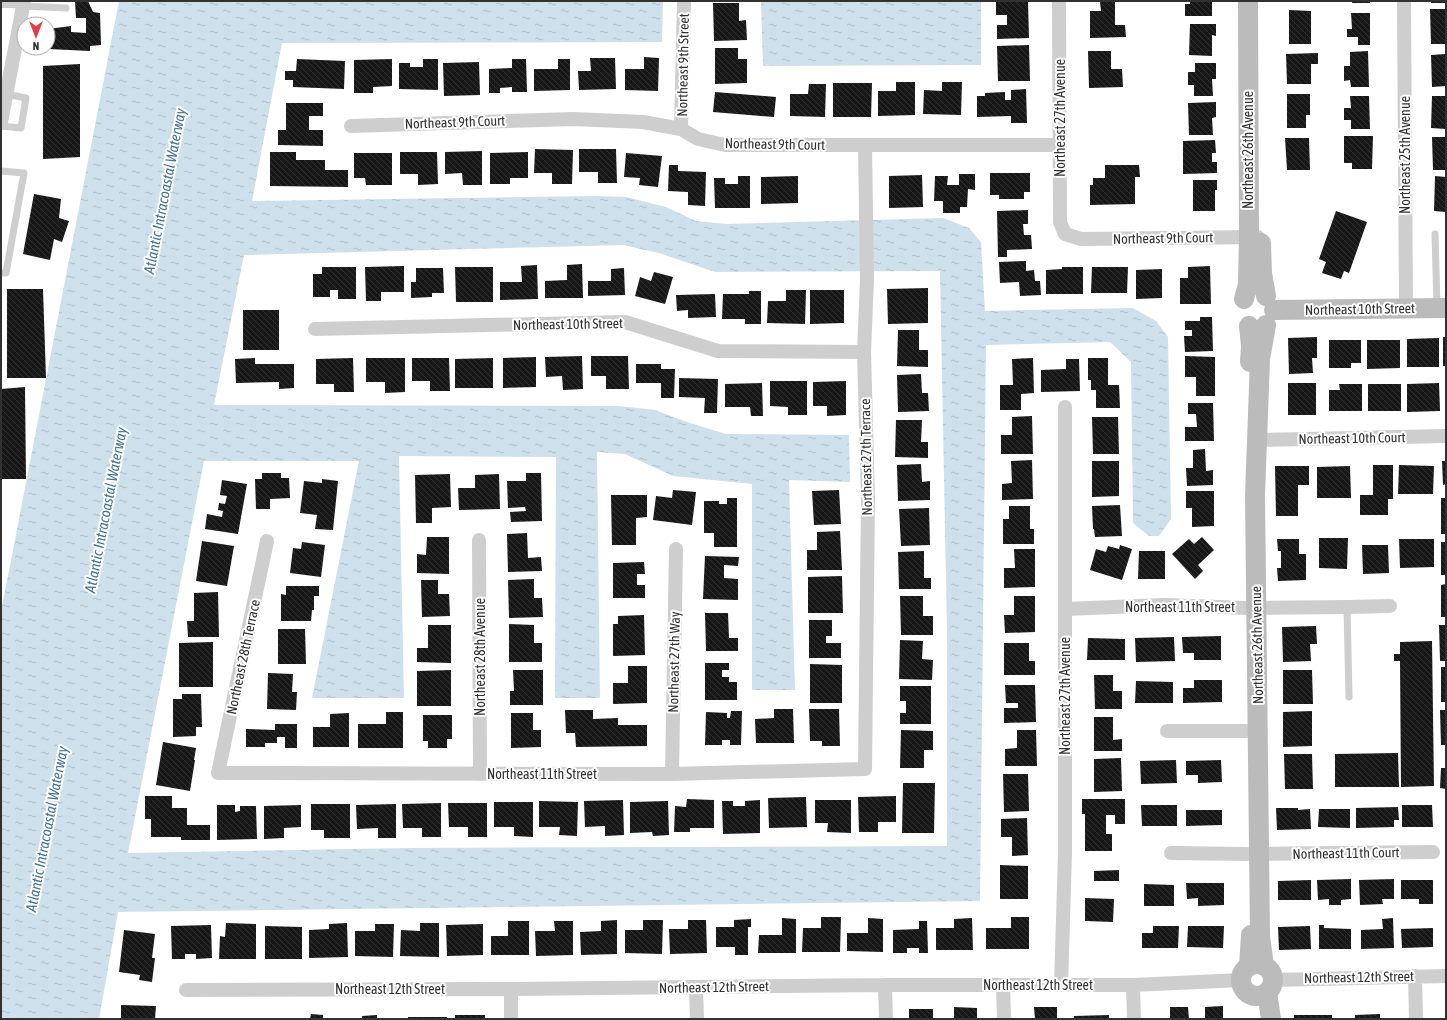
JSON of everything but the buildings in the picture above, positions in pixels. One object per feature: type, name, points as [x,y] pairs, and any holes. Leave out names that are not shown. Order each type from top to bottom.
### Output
[{"type":"street","points":[[1,1],[23,3],[1,122]]},
{"type":"street","name":"Northeast 9th Street","points":[[681,129],[684,1]]},
{"type":"street","name":"Northeast 27th Avenue","points":[[1059,1],[1060,222],[1065,234]]},
{"type":"street","name":"Northeast 26th Avenue","points":[[1248,1],[1255,237],[1262,273],[1264,314],[1251,346],[1250,367],[1253,854],[1251,943],[1258,980],[1261,1019]]},
{"type":"street","name":"Northeast 26th Avenue","points":[[1259,1],[1258,164],[1255,237],[1248,284],[1241,304],[1240,316],[1264,314]]},
{"type":"street","name":"Northeast 25th Avenue","points":[[1404,1],[1406,309]]},
{"type":"street","name":"Northeast 9th Court","points":[[351,126],[573,119],[643,122],[681,129],[698,139],[725,145],[1060,145]]},
{"type":"street","name":"Northeast 27th Terrace","points":[[865,145],[867,280],[864,352],[868,498],[865,769]]},
{"type":"street","name":"Northeast 9th Court","points":[[1065,234],[1081,239],[1255,237]]},
{"type":"street","name":"Northeast 10th Street","points":[[1244,299],[1250,295],[1256,294],[1264,314],[1441,308]]},
{"type":"street","name":"Northeast 10th Street","points":[[315,330],[625,322],[718,351],[864,352]]},
{"type":"street","name":"Northeast 27th Avenue","points":[[1061,985],[1065,852],[1065,406]]},
{"type":"street","name":"Northeast 10th Court","points":[[1251,440],[1446,436]]},
{"type":"street","name":"Northeast 28th Avenue","points":[[479,540],[480,774]]},
{"type":"street","name":"Northeast 28th Terrace","points":[[218,773],[267,541]]},
{"type":"street","name":"Northeast 27th Way","points":[[672,774],[676,549]]},
{"type":"street","name":"Northeast 11th Street","points":[[1065,609],[1164,605],[1252,608],[1390,606]]},
{"type":"street","name":"Northeast 26th Avenue","points":[[1252,608],[1246,731],[1253,854]]},
{"type":"street","points":[[1167,731],[1246,731]]},
{"type":"street","name":"Northeast 11th Street","points":[[218,773],[672,774],[865,769]]},
{"type":"street","name":"Northeast 11th Court","points":[[1253,854],[1433,852]]},
{"type":"street","points":[[1171,853],[1253,854]]},
{"type":"street","points":[[1415,976],[1416,1019]]},
{"type":"street","name":"Northeast 12th Street","points":[[186,990],[511,989],[886,985],[1133,985],[1258,980],[1446,976]]},
{"type":"street","points":[[1258,980],[1271,1019]]},
{"type":"street","points":[[886,985],[886,1019]]},
{"type":"street","points":[[1003,985],[1004,1019]]},
{"type":"street","points":[[1133,985],[1134,1019]]},
{"type":"street","points":[[696,987],[697,1019]]},
{"type":"street","points":[[511,989],[511,1019]]},
{"type":"lane","points":[[23,3],[66,8]]},
{"type":"lane","points":[[1,126],[21,128],[26,98],[6,94]]},
{"type":"lane","points":[[1,171],[24,173],[6,273],[1,273]]},
{"type":"lane","points":[[1435,234],[1441,308]]},
{"type":"lane","points":[[1348,607],[1349,697]]},
{"type":"water","name":"Atlantic Intracoastal Waterway","points":[[119,1],[663,1],[662,42],[282,43],[252,201],[596,196],[626,197],[666,207],[696,221],[726,224],[943,218],[969,228],[981,242],[985,311],[1133,308],[1156,321],[1168,337],[1171,519],[1159,536],[1149,536],[1133,523],[1131,362],[1110,342],[986,345],[980,901],[118,912],[99,1019],[1,1019],[1,612]],"holes":[[[623,245],[659,253],[715,272],[940,271],[947,631],[947,846],[406,848],[128,853],[204,461],[359,461],[312,698],[404,698],[399,456],[556,457],[555,698],[600,698],[597,452],[625,454],[673,476],[752,484],[752,690],[795,690],[789,480],[850,482],[849,435],[726,434],[655,410],[619,406],[214,405],[244,255]]]},
{"type":"water","points":[[761,1],[981,1],[981,65],[763,66]]}]
